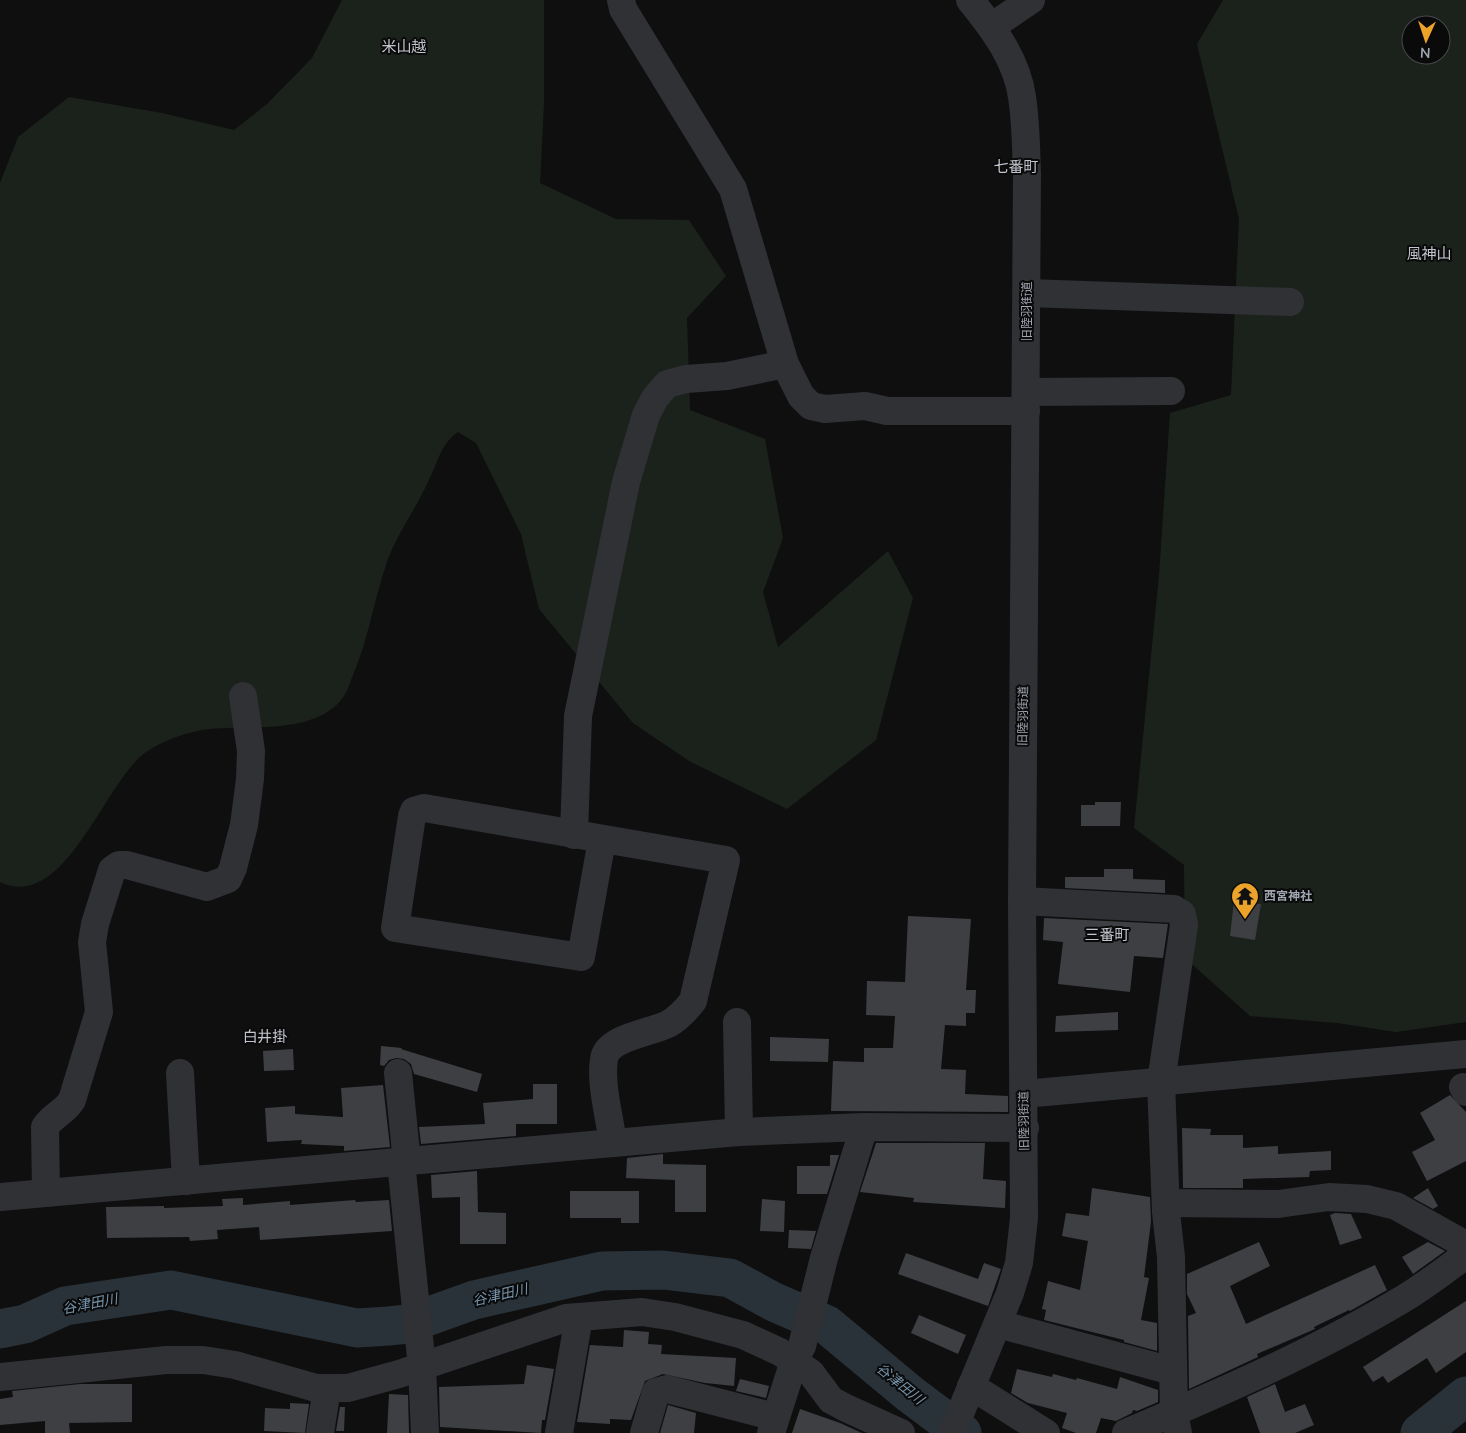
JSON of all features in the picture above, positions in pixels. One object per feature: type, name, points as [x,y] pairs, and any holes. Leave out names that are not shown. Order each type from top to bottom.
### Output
[{"type":"street","points":[[621,0],[623,9],[732,189],[784,364],[801,396],[811,406],[825,409],[865,406],[886,410],[1171,391]]},
{"type":"street","name":"旧陸羽街道","points":[[952,1433],[998,1324],[1019,1263],[1024,1218],[1025,1128],[1022,901],[1027,174],[1022,96],[1008,55],[992,26],[970,0]]},
{"type":"street","points":[[992,26],[1031,0]]},
{"type":"street","points":[[1027,294],[1290,302]]},
{"type":"street","points":[[574,835],[578,716],[626,482],[646,415],[655,398],[667,384],[686,379],[727,376],[784,364]]},
{"type":"street","points":[[46,1193],[45,1127],[49,1120],[67,1109],[72,1100],[100,1012],[92,942],[95,924],[112,870],[118,865],[127,865],[207,887],[228,878],[233,868],[244,825],[250,779],[251,752],[244,696]]},
{"type":"street","points":[[602,840],[581,957],[395,928],[412,816],[414,811],[424,808],[726,860],[693,1001],[683,1014],[667,1024],[617,1042],[607,1050],[604,1059],[603,1075],[613,1143]]},
{"type":"street","points":[[1022,901],[1174,909],[1182,914],[1184,925],[1161,1082],[1166,1203],[1171,1257],[1172,1371],[1176,1423]]},
{"type":"street","points":[[737,1022],[739,1132]]},
{"type":"street","points":[[1024,1094],[1466,1054]]},
{"type":"street","points":[[180,1072],[186,1181]]},
{"type":"street","points":[[398,1073],[410,1261],[422,1367],[425,1433]]},
{"type":"street","points":[[0,1197],[739,1132],[864,1126],[1025,1128]]},
{"type":"street","points":[[644,1433],[656,1392],[667,1389],[773,1425],[798,1354],[824,1258],[864,1126]]},
{"type":"street","points":[[1166,1203],[1278,1204],[1329,1197],[1367,1199],[1396,1206],[1466,1245]]},
{"type":"street","points":[[1126,1433],[1176,1423],[1404,1298],[1466,1255]]},
{"type":"street","points":[[0,1377],[166,1360],[203,1360],[235,1365],[299,1385],[348,1388],[422,1367],[566,1318],[642,1312],[674,1317],[743,1335],[780,1352],[798,1354],[831,1400],[901,1433]]},
{"type":"street","points":[[558,1433],[579,1317]]},
{"type":"street","points":[[998,1324],[1172,1371]]},
{"type":"street","points":[[320,1433],[327,1388]]},
{"type":"street","points":[[969,1391],[1046,1433]]},
{"type":"shaded area","points":[[342,0],[544,0],[544,103],[540,183],[616,219],[689,220],[726,276],[687,318],[690,410],[765,439],[783,538],[763,592],[778,647],[888,551],[913,598],[876,740],[787,809],[689,761],[633,723],[539,609],[521,534],[476,443],[458,432],[443,448],[423,492],[392,549],[383,574],[359,661],[344,696],[332,708],[318,717],[301,723],[283,726],[202,730],[185,734],[160,744],[146,752],[130,767],[82,840],[64,862],[44,879],[23,887],[0,882],[0,183],[18,137],[69,97],[162,113],[234,130],[267,104],[312,58]]},
{"type":"shaded area","points":[[1223,0],[1466,0],[1466,1022],[1396,1032],[1337,1023],[1250,1016],[1185,958],[1184,865],[1134,828],[1159,575],[1170,413],[1231,395],[1239,219],[1197,44]]},
{"type":"building","points":[[1095,802],[1121,802],[1120,826],[1081,826],[1081,805],[1095,805]]},
{"type":"building","points":[[1104,869],[1133,869],[1133,879],[1165,880],[1165,893],[1065,888],[1065,877],[1104,877]]},
{"type":"building","name":"西宮神社","points":[[1234,901],[1261,904],[1255,940],[1230,936]]},
{"type":"building","points":[[908,916],[971,919],[966,990],[976,990],[975,1013],[966,1013],[966,1026],[945,1025],[941,1069],[966,1070],[965,1094],[1008,1096],[1008,1112],[831,1111],[833,1061],[864,1062],[864,1048],[893,1048],[895,1016],[866,1015],[867,981],[905,982]]},
{"type":"building","points":[[1044,918],[1168,924],[1163,958],[1134,956],[1130,992],[1058,984],[1063,942],[1043,940]]},
{"type":"building","points":[[1118,1012],[1118,1030],[1055,1032],[1056,1016]]},
{"type":"building","points":[[770,1037],[829,1039],[828,1062],[770,1061]]},
{"type":"building","points":[[381,1046],[402,1048],[482,1074],[477,1092],[414,1074],[411,1064],[404,1059],[396,1058],[389,1060],[384,1066],[380,1065]]},
{"type":"building","points":[[293,1049],[294,1070],[264,1071],[263,1051]]},
{"type":"building","points":[[533,1084],[557,1084],[557,1124],[516,1124],[516,1136],[421,1144],[419,1127],[485,1124],[483,1103],[533,1099]]},
{"type":"building","points":[[383,1085],[390,1147],[344,1151],[344,1146],[301,1144],[302,1140],[267,1142],[265,1108],[295,1106],[295,1114],[343,1117],[341,1088]]},
{"type":"building","points":[[1450,1095],[1466,1112],[1466,1161],[1427,1181],[1412,1152],[1435,1140],[1420,1113]]},
{"type":"building","points":[[1182,1128],[1211,1129],[1210,1135],[1243,1135],[1243,1148],[1278,1146],[1278,1154],[1331,1151],[1331,1170],[1310,1171],[1309,1177],[1243,1179],[1243,1188],[1183,1188]]},
{"type":"building","points":[[876,1143],[985,1143],[983,1179],[1006,1181],[1005,1208],[913,1202],[914,1198],[860,1192]]},
{"type":"building","points":[[663,1154],[663,1164],[706,1165],[706,1212],[675,1212],[675,1180],[626,1178],[627,1158]]},
{"type":"building","points":[[830,1155],[839,1155],[827,1194],[797,1194],[797,1166],[830,1166]]},
{"type":"building","points":[[477,1171],[478,1212],[506,1213],[506,1244],[460,1244],[460,1197],[432,1198],[431,1175]]},
{"type":"building","points":[[1092,1188],[1150,1197],[1151,1222],[1144,1277],[1149,1278],[1141,1320],[1157,1323],[1157,1351],[1124,1342],[1124,1340],[1044,1320],[1046,1310],[1042,1309],[1048,1281],[1080,1290],[1088,1241],[1062,1236],[1066,1213],[1089,1216]]},
{"type":"building","points":[[1428,1188],[1438,1206],[1433,1209],[1413,1198]]},
{"type":"building","points":[[570,1191],[639,1191],[639,1223],[621,1223],[621,1218],[570,1218]]},
{"type":"building","points":[[243,1198],[243,1205],[290,1201],[290,1205],[355,1200],[356,1202],[389,1200],[392,1231],[260,1240],[259,1227],[217,1230],[218,1239],[190,1241],[189,1237],[107,1238],[106,1207],[223,1206],[222,1199]]},
{"type":"building","points":[[762,1199],[785,1201],[784,1232],[760,1231]]},
{"type":"building","points":[[1335,1213],[1351,1214],[1362,1238],[1340,1245],[1330,1215]]},
{"type":"building","points":[[789,1230],[816,1231],[811,1249],[788,1248]]},
{"type":"building","points":[[1259,1242],[1270,1266],[1230,1286],[1246,1324],[1375,1265],[1387,1290],[1350,1311],[1314,1327],[1315,1329],[1257,1354],[1258,1357],[1189,1389],[1188,1316],[1196,1313],[1187,1294],[1187,1274]]},
{"type":"building","points":[[1428,1242],[1445,1251],[1413,1274],[1402,1257]]},
{"type":"building","points":[[906,1253],[978,1279],[984,1263],[1001,1269],[988,1306],[898,1274]]},
{"type":"building","points":[[1466,1301],[1466,1352],[1436,1373],[1427,1358],[1388,1383],[1383,1376],[1373,1382],[1363,1367]]},
{"type":"building","points":[[919,1315],[966,1335],[958,1354],[911,1333]]},
{"type":"building","points":[[624,1330],[649,1332],[648,1344],[662,1345],[661,1354],[736,1358],[734,1386],[705,1383],[663,1374],[645,1381],[631,1420],[610,1419],[610,1424],[577,1422],[590,1345],[623,1347]]},
{"type":"building","points":[[527,1365],[554,1369],[545,1420],[542,1420],[541,1433],[440,1427],[439,1387],[524,1384]]},
{"type":"building","points":[[1017,1369],[1052,1377],[1053,1374],[1076,1380],[1077,1378],[1117,1389],[1120,1377],[1158,1390],[1158,1402],[1137,1411],[1133,1410],[1132,1413],[1116,1421],[1101,1418],[1096,1433],[1076,1433],[1062,1428],[1067,1413],[1028,1403],[1011,1393]]},
{"type":"building","points":[[740,1379],[769,1386],[766,1398],[736,1391]]},
{"type":"building","points":[[80,1384],[132,1384],[132,1422],[69,1423],[70,1433],[45,1433],[45,1421],[0,1425],[0,1399],[13,1397],[12,1391]]},
{"type":"building","points":[[1275,1384],[1285,1412],[1305,1404],[1314,1425],[1295,1433],[1260,1433],[1247,1397]]},
{"type":"building","points":[[389,1394],[408,1395],[409,1433],[387,1433]]},
{"type":"building","points":[[290,1403],[309,1404],[305,1433],[264,1431],[265,1408],[290,1409]]},
{"type":"building","points":[[668,1405],[696,1413],[694,1433],[660,1433]]},
{"type":"building","points":[[340,1407],[345,1407],[344,1431],[336,1431]]},
{"type":"building","points":[[800,1409],[840,1423],[862,1433],[792,1433]]},
{"type":"waterway","name":"谷津田川","points":[[0,1329],[25,1324],[65,1306],[171,1290],[357,1328],[389,1326],[407,1324],[474,1300],[602,1271],[663,1270],[730,1278],[774,1302],[827,1325],[910,1394],[962,1433]]},
{"type":"waterway","name":"谷津田川","points":[[1420,1433],[1466,1396]]},
{"type":"place","name":"西宮神社","points":[[1245,920]]},
{"type":"district","name":"米山越","points":[[404,47]]},
{"type":"district","name":"七番町","points":[[1016,167]]},
{"type":"district","name":"風神山","points":[[1429,254]]},
{"type":"district","name":"三番町","points":[[1107,935]]},
{"type":"district","name":"白井掛","points":[[265,1037]]}]
